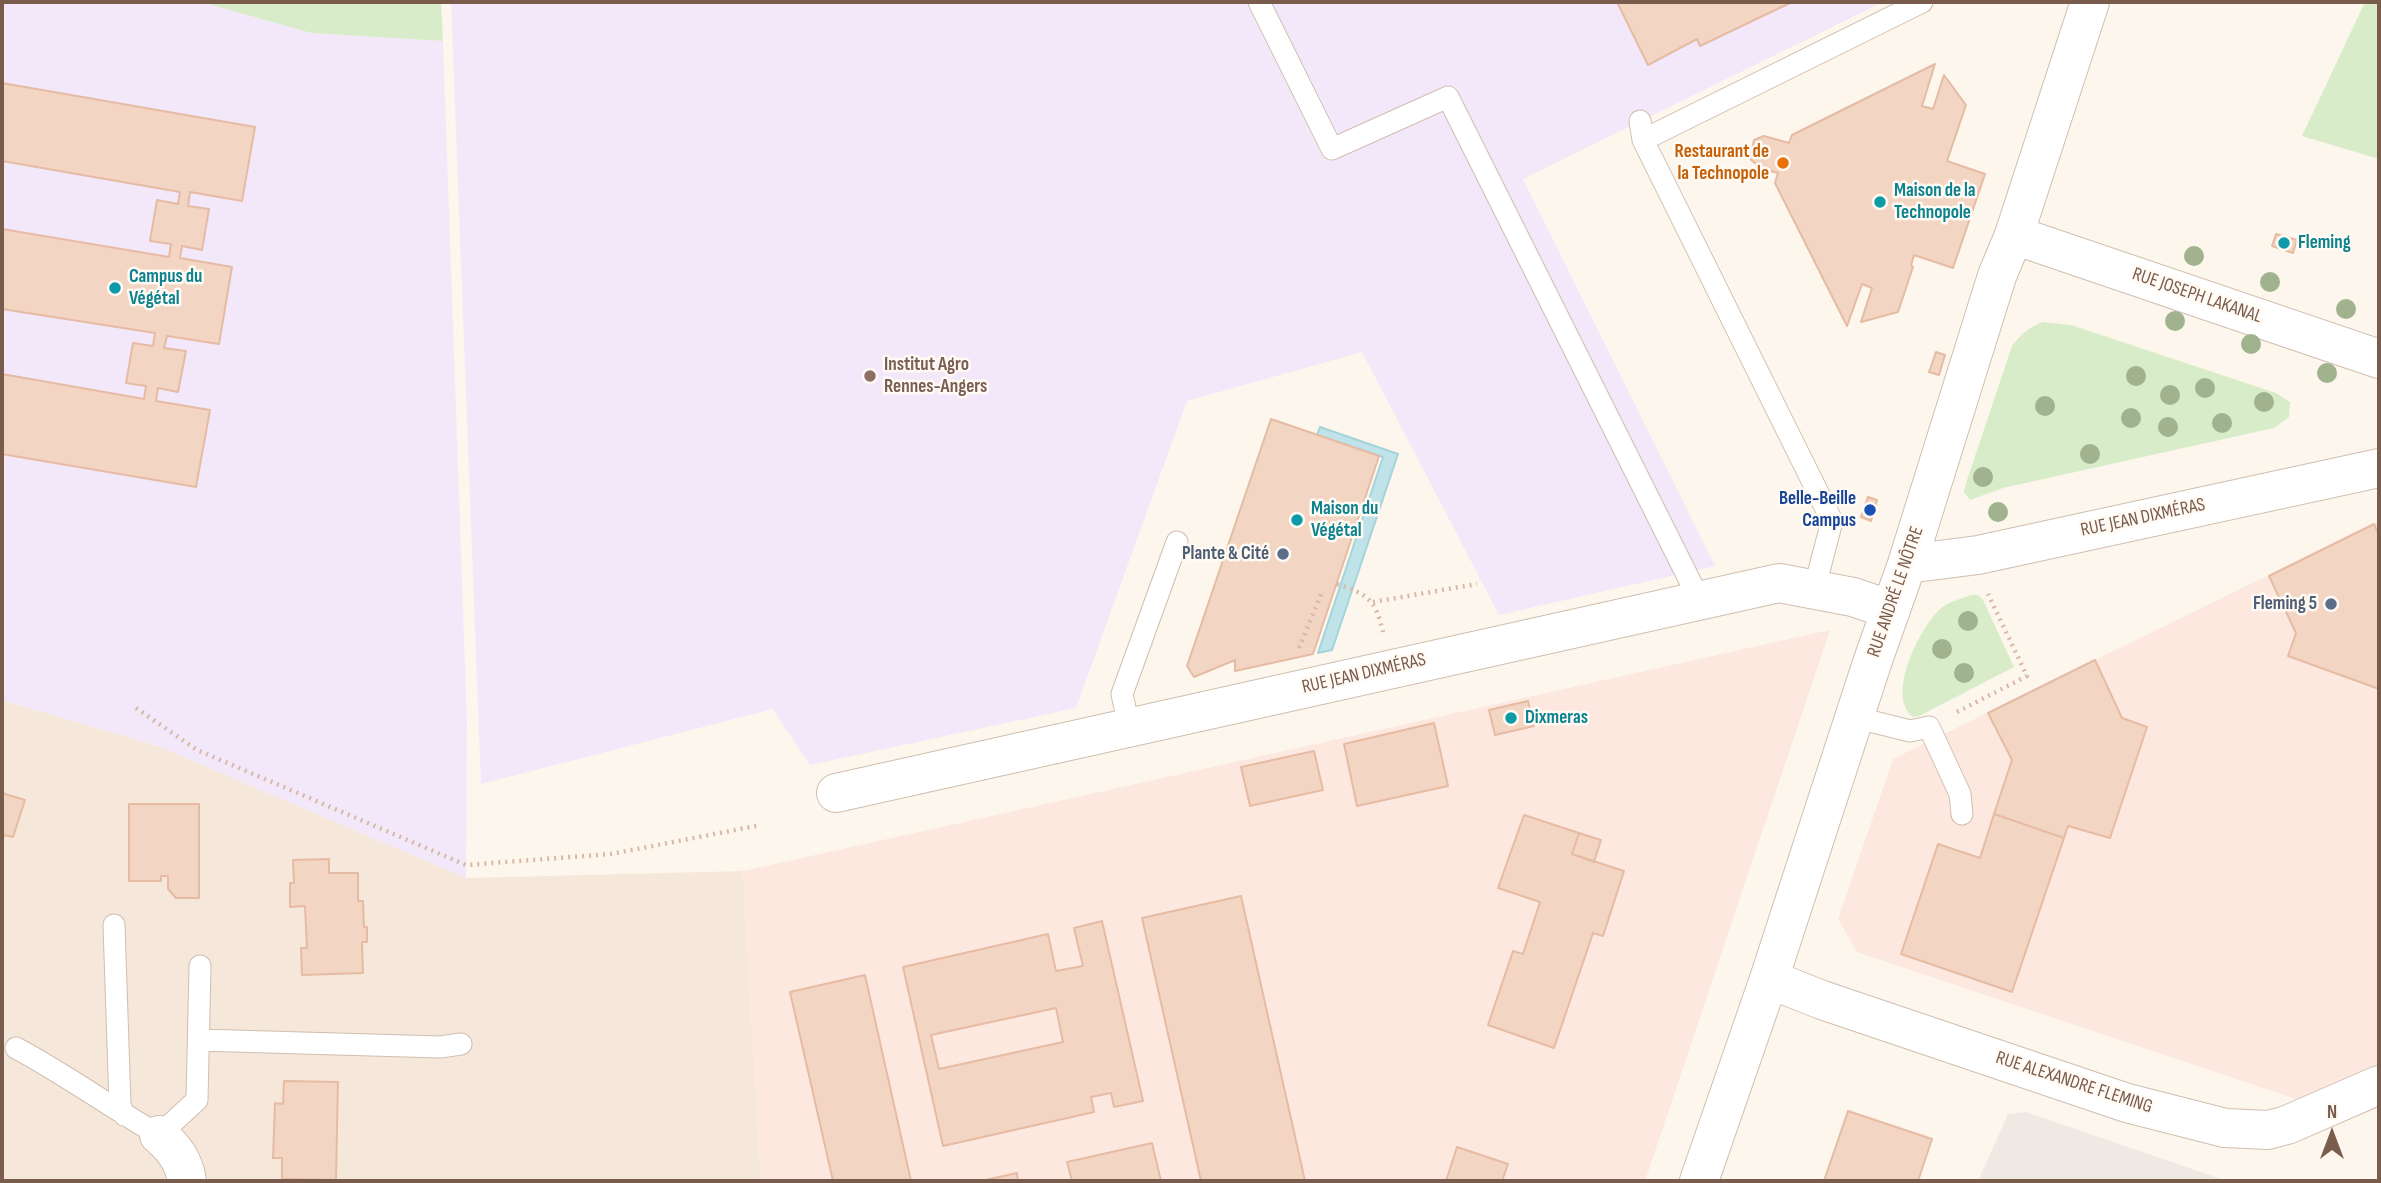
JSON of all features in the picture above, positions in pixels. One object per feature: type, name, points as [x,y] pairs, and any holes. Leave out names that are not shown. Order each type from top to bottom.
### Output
[{"type":"street","name":"RUE ANDRÉ LE NÔTRE","points":[[1699,1181],[1769,979],[1906,564],[1993,289],[2014,235],[2090,2]]},
{"type":"street","name":"RUE JOSEPH LAKANAL","points":[[2014,235],[2379,359]]},
{"type":"street","name":"RUE JEAN DIXMÉRAS","points":[[1906,564],[1978,555],[2379,467]]},
{"type":"street","name":"RUE JEAN DIXMÉRAS","points":[[836,793],[1779,583],[1867,600],[1891,610]]},
{"type":"street","name":"RUE ALEXANDRE FLEMING","points":[[1769,979],[1822,1000],[2127,1103],[2225,1128],[2268,1130],[2287,1125],[2379,1085]]},
{"type":"street","points":[[159,1135],[178,1156],[186,1172],[187,1181]]},
{"type":"lane","points":[[1259,2],[1332,149],[1448,97],[1699,599]]},
{"type":"lane","points":[[1814,590],[1832,521],[1641,130],[1923,2]]},
{"type":"lane","points":[[1129,726],[1122,694],[1177,542]]},
{"type":"lane","points":[[1854,717],[1910,731],[1928,727],[1960,794],[1962,814]]},
{"type":"lane","points":[[114,925],[120,1105],[124,1115]]},
{"type":"lane","points":[[16,1048],[159,1135],[197,1100],[200,966]]},
{"type":"lane","points":[[199,1040],[440,1047],[461,1044]]},
{"type":"path","points":[[1373,602],[1477,584]]},
{"type":"path","points":[[1339,585],[1364,594],[1373,602],[1384,635]]},
{"type":"path","points":[[1294,657],[1324,590]]},
{"type":"path","points":[[1928,727],[2027,676],[1988,593]]},
{"type":"path","points":[[136,708],[197,750],[466,865],[611,854],[761,825]]},
{"type":"shaded area","points":[[2,2],[201,2],[311,33],[443,41],[467,723],[466,878],[158,746],[2,700]]},
{"type":"shaded area","name":"Institut Agro Rennes-Angers","points":[[451,2],[1883,2],[1523,179],[1715,566],[1499,615],[1362,352],[1187,401],[1076,708],[810,765],[773,709],[481,784]]},
{"type":"shaded area","points":[[2379,521],[2379,1064],[2299,1100],[1857,952],[1838,919],[1893,759]]},
{"type":"shaded area","points":[[1830,630],[1645,1181],[761,1181],[743,871]]},
{"type":"shaded area","points":[[2,700],[158,746],[466,878],[743,871],[761,1181],[2,1181]]},
{"type":"shaded area","points":[[2026,1112],[2227,1181],[1978,1181],[2008,1114]]},
{"type":"green space","points":[[201,2],[441,2],[443,41],[311,33]]},
{"type":"green space","points":[[2365,2],[2379,2],[2379,159],[2302,136]]},
{"type":"green space","points":[[2043,322],[2071,325],[2276,393],[2290,402],[2289,417],[2274,428],[2003,488],[1970,500],[1964,492],[1966,483],[2012,346],[2026,331]]},
{"type":"green space","points":[[1971,595],[1978,595],[1983,600],[2014,667],[1913,717],[1905,707],[1903,694],[1904,678],[1916,645],[1941,608]]},
{"type":"water","points":[[1320,427],[1398,454],[1332,650],[1318,653],[1383,457],[1317,435]]},
{"type":"building","points":[[1617,2],[1792,2],[1700,46],[1697,39],[1648,65]]},
{"type":"building","name":"Maison de la Technopole","points":[[1935,64],[1922,106],[1933,109],[1944,75],[1966,105],[1947,161],[1985,174],[1953,268],[1914,255],[1911,265],[1913,267],[1898,312],[1861,322],[1872,288],[1862,284],[1847,326],[1775,183],[1778,173],[1762,169],[1750,159],[1754,140],[1764,136],[1789,143],[1792,135]]},
{"type":"building","name":"Campus du Végétal","points":[[2,83],[255,127],[242,201],[190,192],[188,206],[209,209],[202,250],[182,246],[180,258],[232,267],[219,344],[167,336],[164,348],[186,351],[178,392],[158,388],[156,401],[210,410],[196,487],[2,454],[2,374],[144,399],[146,386],[126,383],[133,343],[153,346],[155,333],[2,309],[2,229],[169,257],[171,244],[150,241],[157,200],[178,204],[180,192],[2,161]]},
{"type":"building","name":"Fleming","points":[[2276,234],[2297,240],[2293,253],[2272,246]]},
{"type":"building","points":[[1936,352],[1945,355],[1939,375],[1929,372]]},
{"type":"building","name":"Maison du Végétal","points":[[1271,419],[1379,456],[1313,654],[1235,671],[1235,660],[1194,677],[1187,666]]},
{"type":"building","points":[[1868,497],[1877,500],[1871,521],[1861,517]]},
{"type":"building","name":"Fleming 5","points":[[2374,524],[2379,535],[2379,689],[2288,656],[2296,633],[2269,576]]},
{"type":"building","points":[[2095,660],[2122,718],[2147,727],[2110,838],[2068,826],[2064,838],[1994,814],[2012,760],[1988,713]]},
{"type":"building","name":"Dixmeras","points":[[1528,701],[1534,726],[1495,735],[1489,710]]},
{"type":"building","points":[[1434,723],[1448,786],[1357,806],[1344,744]]},
{"type":"building","points":[[1314,751],[1323,790],[1250,806],[1241,767]]},
{"type":"building","points":[[2,793],[25,800],[13,837],[4,835],[2,844]]},
{"type":"building","points":[[129,804],[199,804],[199,898],[176,898],[168,889],[168,876],[161,876],[161,881],[129,881]]},
{"type":"building","points":[[1994,814],[2064,838],[2012,992],[1901,954],[1938,844],[1980,858]]},
{"type":"building","points":[[1524,815],[1579,833],[1572,854],[1624,871],[1603,936],[1593,933],[1554,1048],[1488,1025],[1513,951],[1523,954],[1540,902],[1498,888]]},
{"type":"building","points":[[1579,833],[1601,840],[1594,862],[1572,854]]},
{"type":"building","points":[[329,859],[329,873],[358,873],[358,901],[363,901],[364,927],[367,927],[367,942],[362,942],[363,973],[302,975],[301,948],[307,948],[305,906],[290,907],[290,883],[294,883],[293,860]]},
{"type":"building","points":[[1241,896],[1305,1181],[1201,1181],[1142,918]]},
{"type":"building","points":[[1102,921],[1143,1101],[1114,1107],[1111,1093],[1091,1097],[1094,1112],[943,1146],[903,967],[1048,934],[1056,971],[1083,966],[1074,928]],"holes":[[[1056,1008],[1063,1042],[939,1069],[931,1035]]]},
{"type":"building","points":[[865,975],[911,1181],[833,1181],[790,992]]},
{"type":"building","points":[[284,1081],[338,1082],[336,1180],[282,1179],[282,1158],[273,1158],[275,1103],[283,1104]]},
{"type":"building","points":[[1848,1111],[1932,1139],[1918,1181],[1824,1181]]},
{"type":"building","points":[[1152,1143],[1161,1181],[1072,1181],[1067,1162]]},
{"type":"building","points":[[1457,1147],[1508,1164],[1502,1181],[1446,1181]]},
{"type":"building","points":[[1017,1173],[1018,1181],[981,1181]]},
{"type":"place","name":"Restaurant de la Technopole","points":[[1783,163]]},
{"type":"place","name":"Maison de la Technopole","points":[[1880,202]]},
{"type":"place","name":"Fleming","points":[[2284,243]]},
{"type":"place","name":"Campus du Végétal","points":[[115,288]]},
{"type":"place","name":"Institut Agro Rennes-Angers","points":[[870,376]]},
{"type":"place","name":"Belle-Beille Campus","points":[[1870,510]]},
{"type":"place","name":"Maison du Végétal","points":[[1297,520]]},
{"type":"place","name":"Plante & Cité","points":[[1283,554]]},
{"type":"place","name":"Fleming 5","points":[[2331,604]]},
{"type":"place","name":"Dixmeras","points":[[1511,718]]}]
